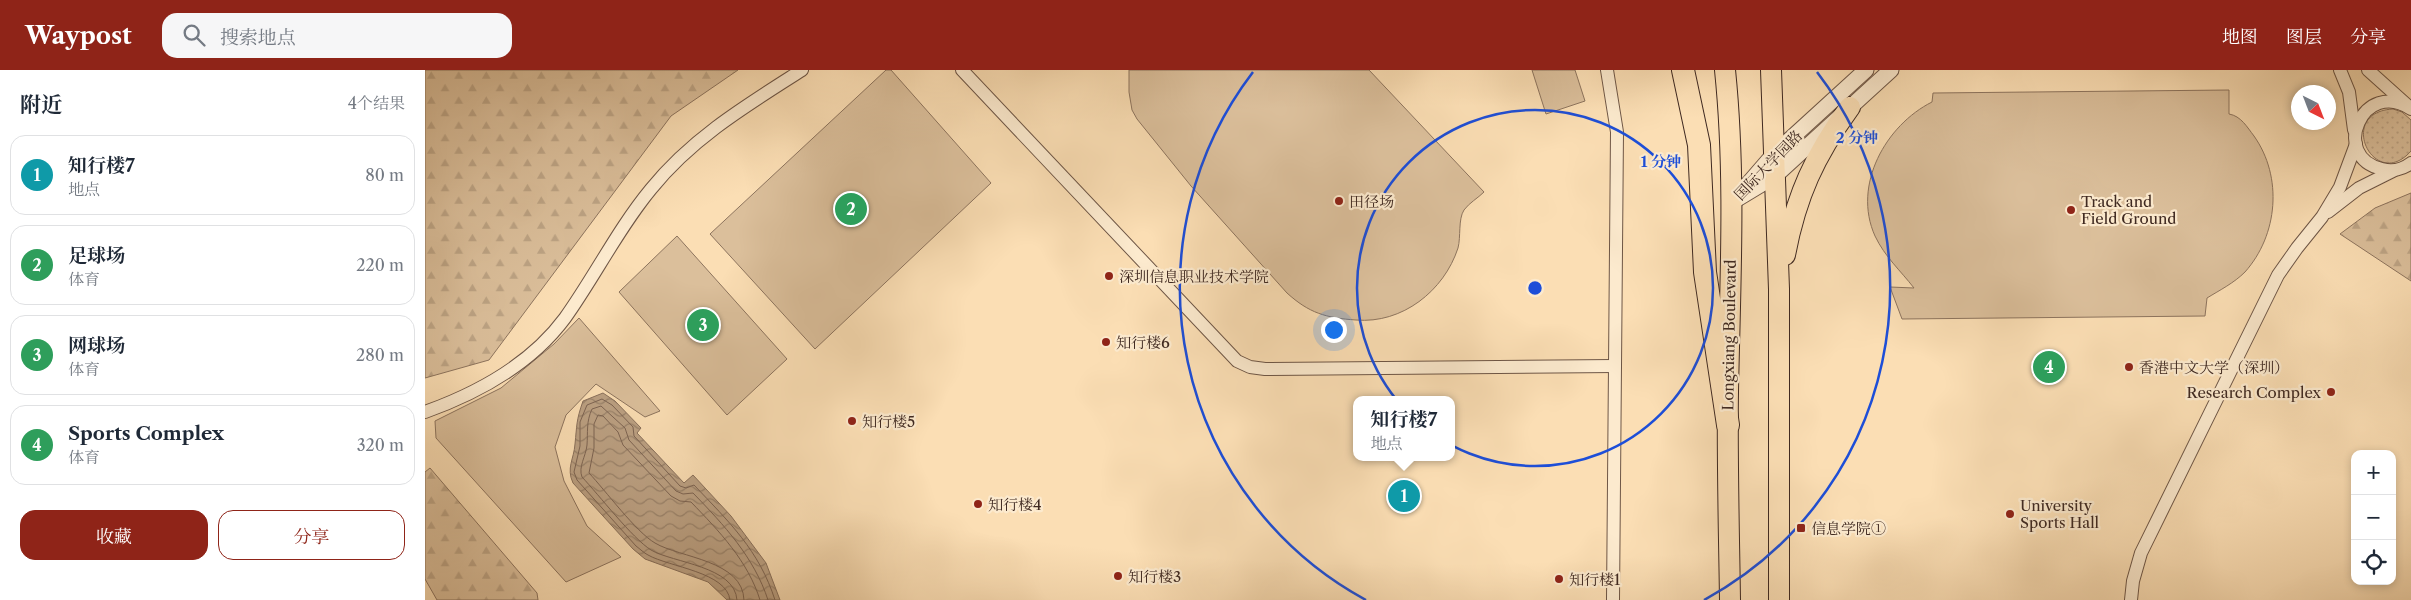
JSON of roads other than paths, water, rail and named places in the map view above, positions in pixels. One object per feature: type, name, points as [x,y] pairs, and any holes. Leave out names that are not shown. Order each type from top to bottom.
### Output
[{"type":"highway","points":[[1683,70],[1699,145],[1705,272],[1728,425]]},
{"type":"main road","name":"Longxiang Boulevard","points":[[1725,70],[1729,114],[1732,202],[1728,425],[1730,600]]},
{"type":"main road","points":[[1771,70],[1779,288],[1779,600]]},
{"type":"main road","points":[[1779,288],[1791,221],[1800,194],[1818,154],[1850,107]]},
{"type":"street","points":[[425,412],[481,388],[528,356],[565,318],[650,189],[672,165],[721,122],[802,70]]},
{"type":"street","points":[[962,70],[1237,361],[1251,367],[1265,369],[1615,366]]},
{"type":"street","points":[[1607,70],[1617,132],[1613,600]]},
{"type":"street","name":"国际大学园路","points":[[1732,202],[1774,154],[1866,70]]},
{"type":"street","name":"国际大学园路","points":[[1732,202],[1775,176],[1891,70]]},
{"type":"street","points":[[2340,70],[2349,92],[2355,140],[2366,162],[2376,168],[2387,171],[2407,165]]},
{"type":"street","points":[[2368,70],[2411,109]]},
{"type":"street","points":[[2131,600],[2133,581],[2141,554],[2278,275],[2322,217],[2340,187],[2362,116],[2379,103],[2400,103],[2411,109]]},
{"type":"street","points":[[2322,217],[2359,188],[2407,165]]},
{"type":"water","points":[[603,393],[615,401],[641,428],[637,433],[684,483],[693,475],[731,516],[766,563],[780,600],[727,600],[708,582],[645,559],[633,549],[573,483],[570,468],[577,423],[583,401]]},
{"type":"place","name":"田径场","points":[[1339,201]]},
{"type":"place","name":"足球场","points":[[851,209]]},
{"type":"place","name":"Track and Field Ground","points":[[2071,210]]},
{"type":"place","name":"深圳信息职业技术学院","points":[[1109,276]]},
{"type":"place","name":"网球场","points":[[703,325]]},
{"type":"place","name":"知行楼6","points":[[1106,342]]},
{"type":"place","name":"Sports Complex","points":[[2049,367]]},
{"type":"place","name":"香港中文大学（深圳）","points":[[2129,367]]},
{"type":"place","name":"Research Complex","points":[[2331,392]]},
{"type":"place","name":"知行楼5","points":[[852,421]]},
{"type":"place","name":"知行楼7","points":[[1404,496]]},
{"type":"place","name":"知行楼4","points":[[978,504]]},
{"type":"place","name":"University Sports Hall","points":[[2010,514]]},
{"type":"place","name":"信息学院①","points":[[1801,528]]},
{"type":"place","name":"知行楼3","points":[[1118,576]]},
{"type":"place","name":"知行楼1","points":[[1559,579]]}]
